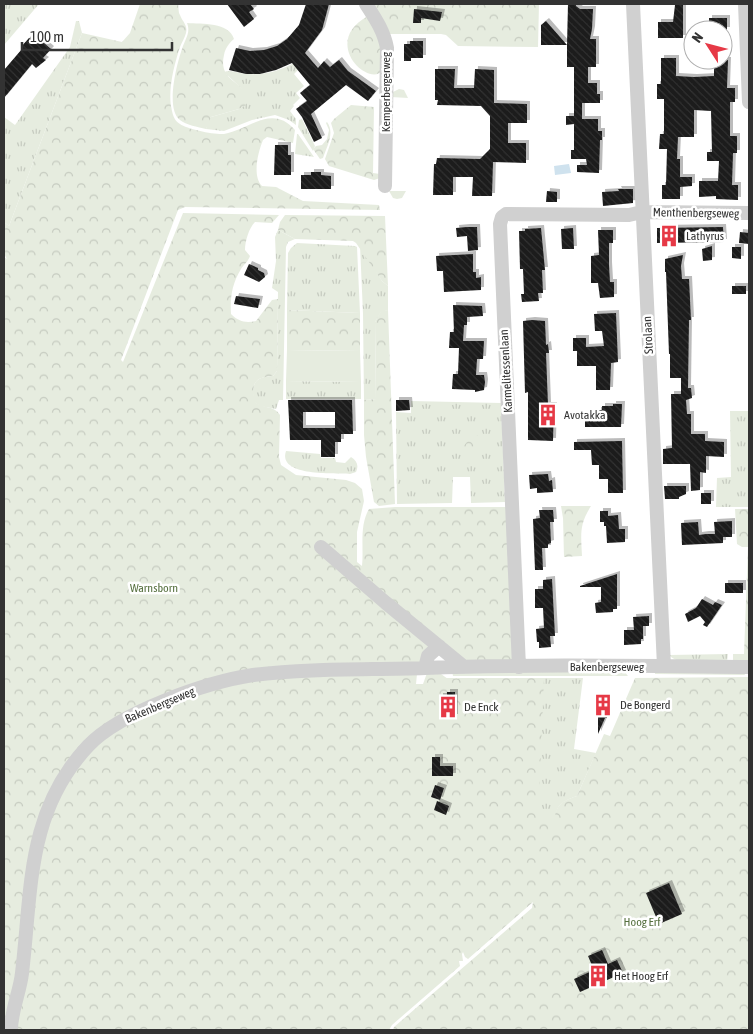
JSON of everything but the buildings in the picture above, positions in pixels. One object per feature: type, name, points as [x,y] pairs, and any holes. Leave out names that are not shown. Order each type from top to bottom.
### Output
[{"type":"street","name":"Kemperbergerweg","points":[[366,4],[380,27],[386,40],[387,48],[385,186]]},
{"type":"street","name":"Strolaan","points":[[633,4],[664,666]]},
{"type":"street","points":[[745,4],[749,102]]},
{"type":"street","name":"Menthenbergseweg","points":[[642,212],[749,213]]},
{"type":"street","name":"Karmelitessenlaan","points":[[519,667],[500,224],[506,214],[629,216],[642,212]]},
{"type":"street","points":[[321,547],[464,667]]},
{"type":"street","points":[[425,668],[428,656],[439,646]]},
{"type":"street","name":"Bakenbergseweg","points":[[11,1030],[9,1005],[22,974],[31,875],[38,836],[58,788],[73,765],[89,745],[132,715],[190,692],[220,683],[251,676],[320,670],[464,667],[749,667]]},
{"type":"green space","points":[[4,4],[39,4],[4,45]]},
{"type":"green space","points":[[140,4],[178,4],[179,14],[186,25],[186,33],[180,47],[172,79],[170,96],[172,111],[178,123],[195,130],[224,134],[261,120],[278,119],[295,130],[293,143],[267,137],[263,140],[259,151],[257,170],[257,176],[262,186],[276,187],[303,201],[379,205],[380,210],[185,207],[178,210],[121,360],[123,362],[183,213],[279,215],[272,223],[255,222],[251,228],[245,250],[250,256],[235,280],[231,296],[231,314],[237,319],[246,322],[256,321],[272,300],[278,299],[277,371],[273,376],[258,380],[253,390],[255,402],[261,406],[272,408],[280,415],[279,457],[281,465],[296,475],[346,480],[355,483],[362,489],[364,501],[357,532],[357,562],[362,566],[363,530],[369,509],[395,507],[507,507],[513,663],[465,664],[441,646],[417,674],[416,684],[423,684],[427,673],[441,674],[448,679],[544,678],[538,822],[554,826],[555,814],[559,806],[566,800],[577,796],[604,734],[610,736],[635,678],[749,677],[749,1030],[393,1030],[394,1027],[532,908],[533,902],[468,959],[463,952],[463,961],[459,961],[460,966],[392,1025],[389,1030],[4,1030],[4,257],[7,259],[4,254],[4,222],[9,226],[82,33],[122,42],[130,33]]},
{"type":"green space","points":[[371,4],[539,4],[538,47],[458,46],[446,35],[441,34],[390,34]]},
{"type":"green space","points":[[368,16],[379,34],[383,70],[376,74],[368,73],[359,68],[352,60],[348,50],[348,38],[354,27]]},
{"type":"green space","points":[[76,21],[79,21],[82,33],[9,226],[4,222],[4,117],[15,125],[70,47]]},
{"type":"green space","points":[[187,23],[214,25],[227,29],[231,33],[234,39],[225,51],[223,65],[225,72],[244,91],[246,97],[246,105],[239,109],[211,117],[206,129],[189,125],[180,120],[173,106],[173,86],[188,33]]},
{"type":"green space","points":[[294,63],[302,66],[294,74],[304,86],[296,93],[300,98],[290,111],[296,119],[296,125],[289,120],[275,115],[252,120],[224,131],[206,129],[211,117],[239,109],[246,104],[241,88],[224,72],[260,74]]},
{"type":"green space","points":[[399,89],[404,90],[408,98],[391,97],[393,92]]},
{"type":"green space","points":[[351,105],[374,107],[373,173],[380,174],[380,178],[374,180],[329,166],[325,159],[334,133],[331,123]]},
{"type":"green space","points":[[302,119],[315,146],[313,151],[298,127],[299,120]]},
{"type":"green space","points":[[327,122],[330,131],[330,140],[323,158],[320,159],[313,149],[316,146],[322,145],[327,139],[329,130]]},
{"type":"green space","points":[[298,134],[314,157],[295,154]]},
{"type":"green space","points":[[389,191],[406,191],[402,198],[397,199],[393,198]]},
{"type":"green space","points":[[285,215],[385,216],[388,286],[382,281],[356,243],[353,241],[295,239],[278,230],[280,222]]},
{"type":"green space","points":[[278,230],[295,239],[288,242],[286,247],[283,400],[279,400],[276,409],[260,406],[254,402],[253,390],[258,380],[273,376],[277,371],[278,292],[272,288],[276,261],[275,237]]},
{"type":"green space","points":[[297,243],[357,247],[360,313],[287,310],[288,253]]},
{"type":"green space","points":[[360,245],[382,281],[388,286],[388,310],[381,312],[375,322],[376,399],[364,400],[363,314]]},
{"type":"green space","points":[[287,310],[360,313],[360,351],[287,350]]},
{"type":"green space","points":[[388,310],[395,504],[379,506],[374,502],[366,457],[364,400],[376,399],[375,322],[381,311]]},
{"type":"green space","points":[[287,350],[360,351],[361,382],[286,381]]},
{"type":"green space","points":[[286,381],[361,382],[361,399],[286,399]]},
{"type":"green space","points":[[411,401],[501,403],[505,502],[471,503],[470,477],[453,477],[452,503],[397,504],[396,412],[411,413]]},
{"type":"green space","points":[[730,411],[749,411],[749,507],[716,507],[717,478],[731,477]]},
{"type":"green space","points":[[473,434],[479,436],[482,440],[473,451],[474,459],[472,464],[463,464],[461,461],[463,447]]},
{"type":"green space","points":[[286,451],[320,454],[321,458],[335,458],[336,462],[345,463],[351,457],[357,463],[357,470],[350,474],[309,472],[290,465],[286,459]]},
{"type":"green space","points":[[561,506],[591,506],[583,524],[581,536],[582,556],[564,557]]},
{"type":"green space","points":[[735,509],[749,509],[749,654],[744,654],[748,547],[742,547],[737,544]]},
{"type":"green space","points":[[728,654],[727,662],[704,663],[680,661],[669,655]]},
{"type":"green space","points":[[733,654],[749,654],[749,662],[733,661]]},
{"type":"green space","points":[[655,670],[743,671],[745,675],[655,674]]},
{"type":"green space","points":[[452,671],[624,671],[628,676],[453,676]]},
{"type":"green space","points":[[445,678],[583,678],[574,749],[596,753],[577,796],[560,805],[556,813],[554,832],[404,770]]},
{"type":"water","points":[[569,164],[571,173],[555,175],[554,166]]},
{"type":"place","name":"Lathyrus","points":[[669,236]]},
{"type":"place","name":"Avotakka","points":[[548,415]]},
{"type":"place","name":"De Bongerd","points":[[603,705]]},
{"type":"place","name":"De Enck","points":[[448,707]]},
{"type":"place","name":"Het Hoog Erf","points":[[598,976]]},
{"type":"park label","name":"Warnsborn","points":[[154,588]]},
{"type":"park label","name":"Hoog Erf","points":[[642,922]]}]
